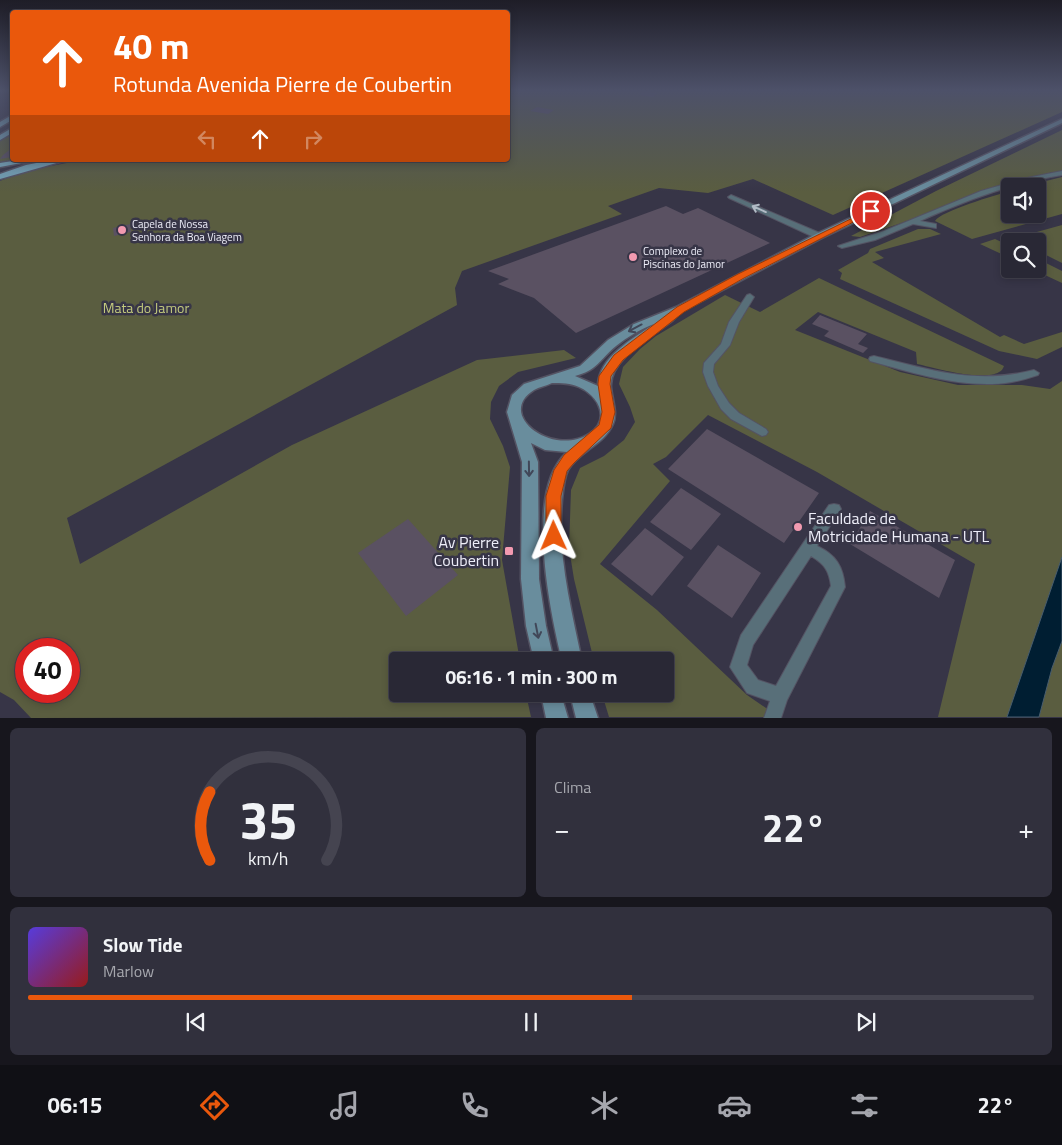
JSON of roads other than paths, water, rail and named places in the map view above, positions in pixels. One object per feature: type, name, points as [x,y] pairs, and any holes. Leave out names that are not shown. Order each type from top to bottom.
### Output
[{"type":"main road","points":[[0,167],[27,162]]},
{"type":"main road","points":[[0,167],[41,162]]},
{"type":"main road","points":[[0,178],[54,162]]},
{"type":"street","points":[[542,652],[536,626],[530,579],[530,462],[516,423],[514,406],[520,395],[531,386],[579,372],[624,335],[638,326],[680,310],[819,236],[1055,125]]},
{"type":"street","points":[[570,652],[559,598],[555,564],[554,496],[561,470],[569,459],[600,434],[608,421],[609,412],[604,384],[605,376],[610,367],[633,346],[680,310]]},
{"type":"street","points":[[551,380],[574,380],[584,384],[601,396],[606,403]]},
{"type":"street","points":[[516,423],[530,438],[552,446],[574,446],[593,439]]},
{"type":"street","points":[[553,702],[557,718]]},
{"type":"street","points":[[582,702],[587,718]]},
{"type":"lane","points":[[842,246],[866,242],[973,196],[1016,183],[1062,173]]},
{"type":"lane","points":[[731,197],[819,236]]},
{"type":"lane","points":[[911,222],[933,226],[922,218]]},
{"type":"lane","points":[[750,297],[734,322],[725,345],[709,363],[708,372],[713,386],[725,406],[735,416],[762,432]]},
{"type":"lane","points":[[874,359],[926,373],[972,382],[1009,380],[1034,373]]},
{"type":"lane","points":[[780,696],[753,687],[738,667],[747,641],[834,509]]},
{"type":"lane","points":[[772,718],[780,696],[838,587],[838,571],[825,557],[808,548]]},
{"type":"water","points":[[1062,557],[1062,641],[1052,668],[1039,717],[1007,717]]},
{"type":"place","name":"Capela de Nossa Senhora da Boa Viagem","points":[[122,230]]},
{"type":"place","name":"Complexo de Piscinas do Jamor","points":[[633,257]]},
{"type":"place","name":"Faculdade de Motricidade Humana - UTL","points":[[798,527]]},
{"type":"place","name":"Av Pierre Coubertin","points":[[509,551]]},
{"type":"park label","name":"Mata do Jamor","points":[[146,307]]}]
